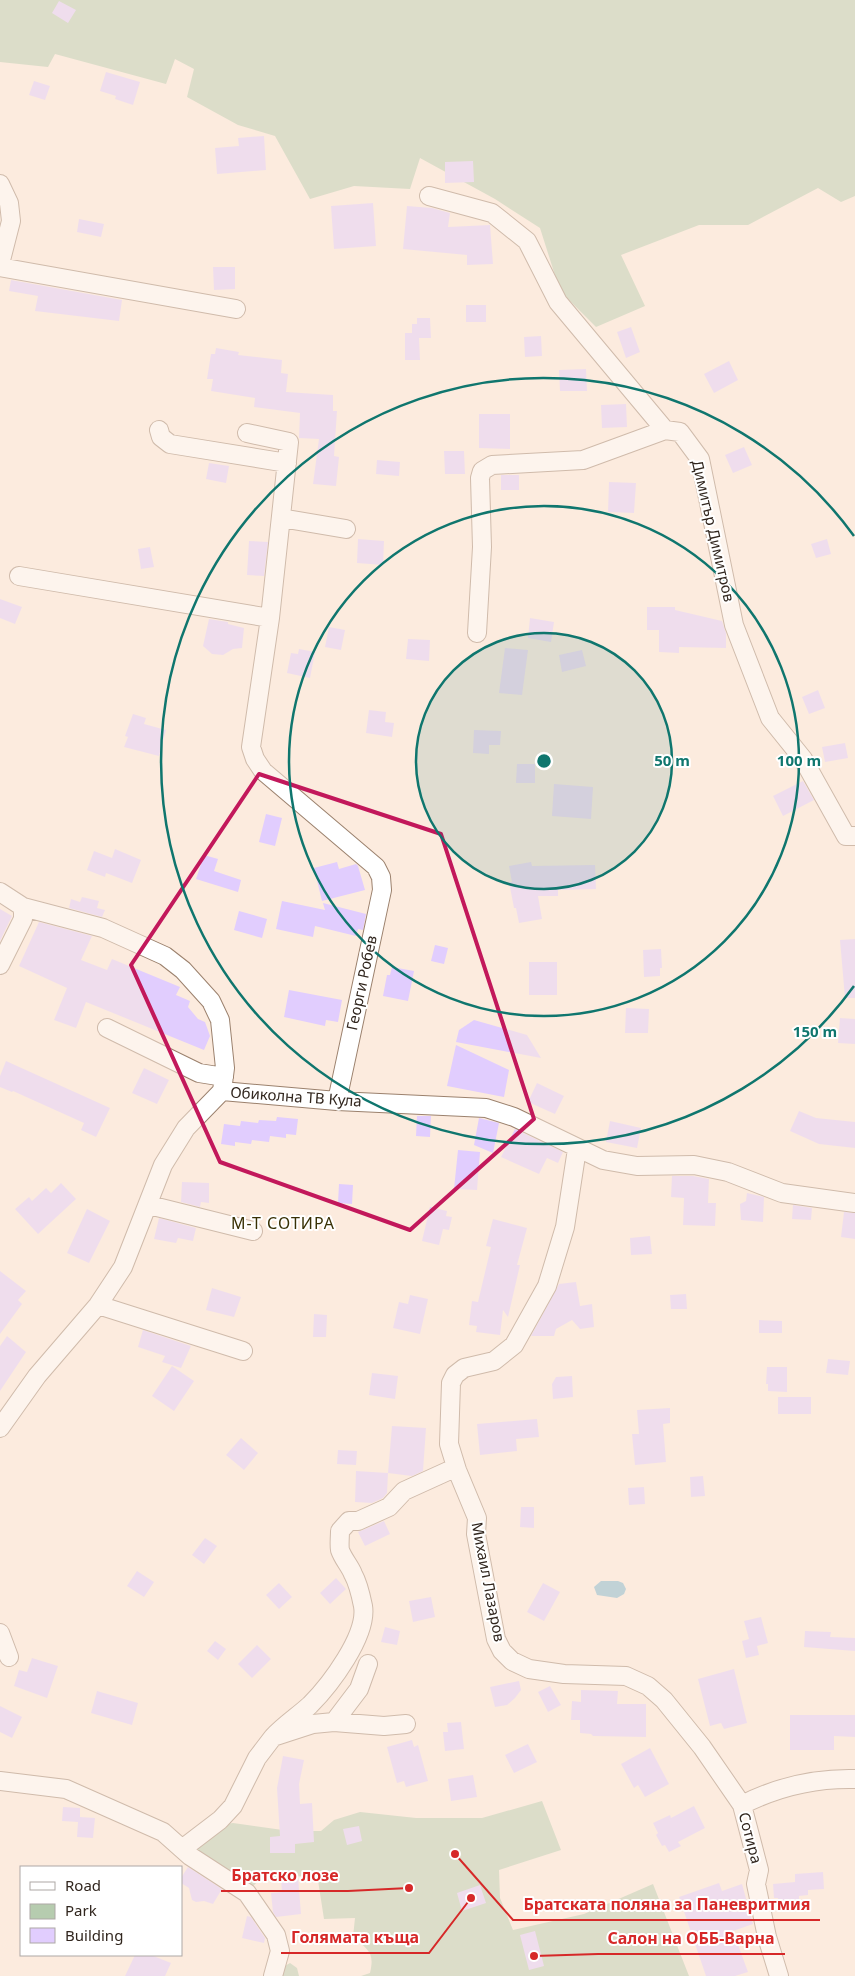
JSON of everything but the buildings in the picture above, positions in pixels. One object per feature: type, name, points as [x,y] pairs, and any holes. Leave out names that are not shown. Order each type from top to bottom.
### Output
[{"type":"street","points":[[0,184],[10,203],[11,222],[0,266],[236,309]]},
{"type":"street","name":"Димитър Димитров","points":[[429,196],[492,213],[527,241],[558,302],[665,430],[680,432],[700,459],[734,625],[770,718],[803,759],[846,836],[855,836]]},
{"type":"street","points":[[159,430],[161,438],[170,444],[287,463]]},
{"type":"street","points":[[478,633],[482,547],[480,478],[482,471],[492,465],[583,460],[665,430]]},
{"type":"street","points":[[19,576],[270,618],[289,442],[246,433]]},
{"type":"street","points":[[281,518],[346,529]]},
{"type":"street","name":"Георги Робев","points":[[270,618],[251,747],[254,760],[263,771],[376,867],[381,878],[382,890],[337,1101]]},
{"type":"street","name":"Обиколна ТВ Кула","points":[[0,892],[23,907],[103,928],[165,956],[183,970],[211,1001],[220,1020],[225,1068],[223,1084],[337,1101],[486,1108],[514,1117],[603,1160],[637,1166],[694,1165],[728,1172],[782,1193],[855,1203]]},
{"type":"street","points":[[0,965],[23,919],[23,907]]},
{"type":"street","points":[[0,1428],[37,1376],[98,1305],[123,1267],[163,1166],[186,1128],[223,1084],[107,1028]]},
{"type":"street","name":"Михаил Лазаров","points":[[577,1149],[565,1226],[547,1286],[514,1345],[494,1361],[464,1368],[455,1375],[451,1383],[449,1444],[457,1470],[477,1518],[476,1534],[496,1639],[502,1651],[512,1661],[529,1668],[564,1674],[626,1676],[648,1686],[664,1700],[702,1747],[742,1805]]},
{"type":"street","points":[[149,1205],[253,1231]]},
{"type":"street","points":[[98,1305],[243,1352]]},
{"type":"street","points":[[182,1850],[220,1820],[233,1806],[257,1758],[286,1723],[310,1705],[342,1665],[357,1638],[363,1622],[364,1608],[354,1574],[340,1550],[340,1531],[348,1521],[358,1521],[389,1507],[404,1491],[448,1471],[457,1470]]},
{"type":"street","points":[[0,1633],[10,1657]]},
{"type":"street","points":[[334,1722],[359,1689],[368,1664]]},
{"type":"street","points":[[273,1737],[313,1724],[334,1722],[384,1726],[406,1724]]},
{"type":"street","points":[[742,1805],[765,1793],[785,1786],[836,1778],[855,1779]]},
{"type":"street","points":[[0,1781],[66,1789],[163,1832],[182,1850],[211,1871],[247,1893],[276,1935],[280,1951],[273,1976]]},
{"type":"street","name":"Сотира","points":[[742,1805],[759,1870],[756,1884],[767,1937],[779,1976]]},
{"type":"highlighted area","points":[[259,774],[441,834],[534,1119],[410,1230],[220,1162],[131,965]]},
{"type":"green space","points":[[0,0],[855,0],[855,196],[841,202],[818,188],[748,225],[699,225],[621,255],[645,306],[596,327],[560,291],[540,228],[495,199],[420,158],[410,189],[354,186],[310,199],[275,136],[238,125],[187,97],[194,69],[175,59],[166,84],[55,54],[48,67],[0,62]]},
{"type":"green space","points":[[542,1801],[561,1850],[499,1870],[500,1898],[513,1930],[584,1914],[653,1884],[689,1976],[361,1976],[370,1973],[372,1960],[369,1952],[353,1937],[355,1918],[324,1919],[317,1874],[257,1882],[247,1893],[190,1856],[202,1836],[220,1825],[233,1823],[290,1831],[321,1831],[334,1820],[360,1812],[416,1818],[482,1818]]},
{"type":"green space","points":[[290,1963],[297,1968],[299,1976],[276,1976],[278,1970]]},
{"type":"water","points":[[601,1581],[618,1581],[623,1583],[626,1589],[624,1594],[617,1598],[597,1595],[594,1587]]},
{"type":"place","name":"Братската поляна за Паневритмия","points":[[455,1854]]},
{"type":"place","name":"Братско лозе","points":[[409,1888]]},
{"type":"place","name":"Голямата къща","points":[[471,1898]]},
{"type":"place","name":"Салон на ОББ-Варна","points":[[534,1956]]},
{"type":"district","name":"М-Т СОТИРА","points":[[283,1223]]}]
